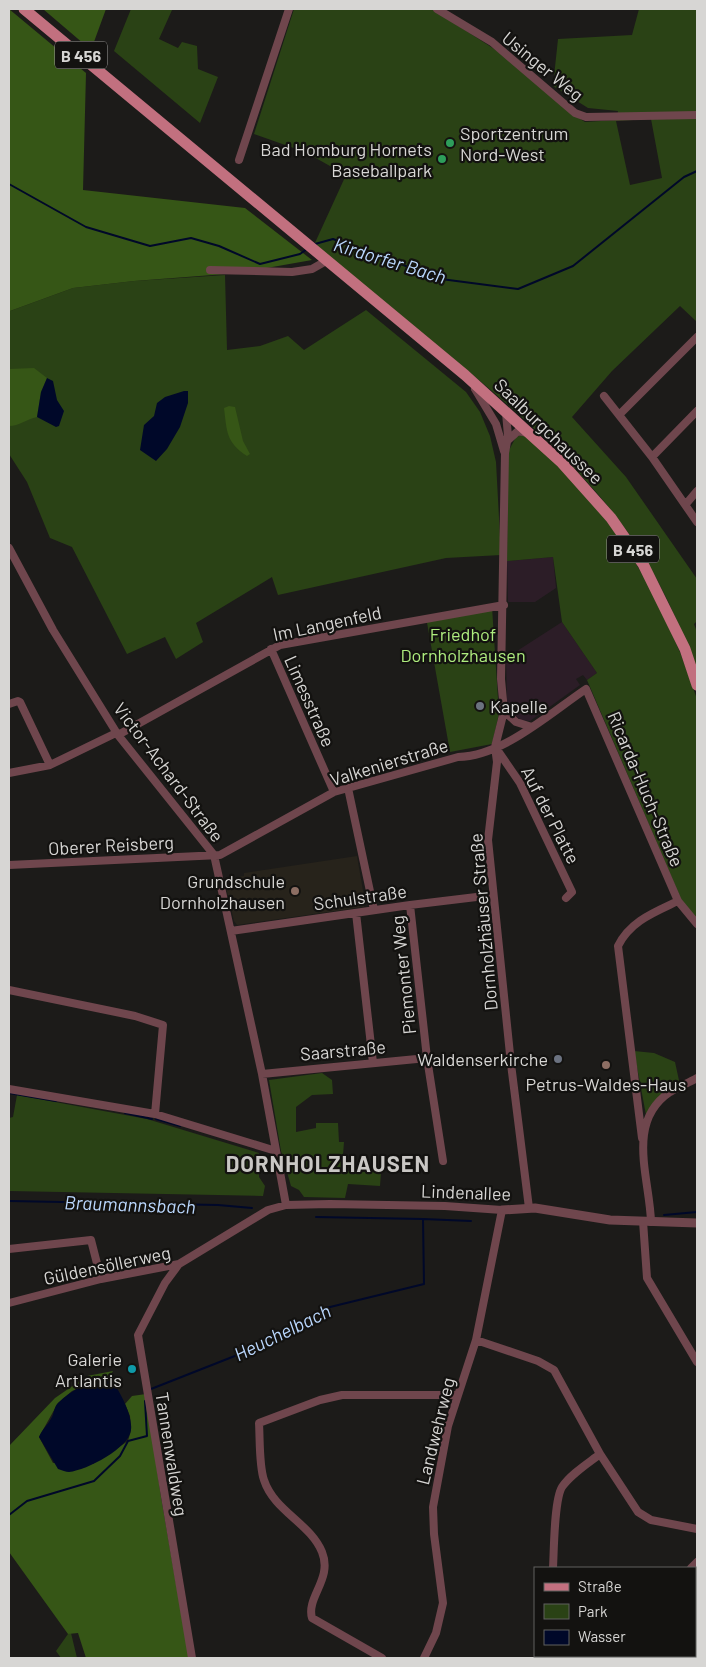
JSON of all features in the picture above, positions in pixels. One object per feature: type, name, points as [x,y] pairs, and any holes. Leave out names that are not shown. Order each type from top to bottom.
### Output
[{"type":"main road","name":"Saalburgchaussee","points":[[24,9],[465,376],[534,436],[579,480],[630,544],[658,592],[685,649],[697,685]]},
{"type":"street","points":[[239,160],[290,9]]},
{"type":"street","name":"Usinger Weg","points":[[437,9],[492,42],[575,113],[586,117],[598,118],[697,114]]},
{"type":"street","points":[[210,270],[292,272],[312,269],[326,261]]},
{"type":"street","points":[[620,414],[697,337]]},
{"type":"street","name":"Dornholzhäuser Straße","points":[[465,376],[485,403],[496,424],[504,453]]},
{"type":"street","points":[[604,396],[652,457],[697,522]]},
{"type":"street","name":"Dornholzhäuser Straße","points":[[502,408],[508,420],[507,441],[504,453],[504,605],[501,679],[504,711],[495,747],[497,762],[488,840],[529,1208]]},
{"type":"street","points":[[652,457],[697,410]]},
{"type":"street","points":[[507,441],[518,431],[523,430],[534,436]]},
{"type":"street","points":[[686,504],[697,491]]},
{"type":"street","name":"Victor-Achard-Straße","points":[[9,548],[30,589],[117,734],[214,855],[262,1074],[286,1205]]},
{"type":"street","name":"Im Langenfeld","points":[[9,773],[50,766],[117,734],[271,649],[312,638],[504,605]]},
{"type":"street","name":"Limesstraße","points":[[271,649],[334,792]]},
{"type":"street","name":"Valkenierstraße","points":[[214,855],[220,855],[334,792],[458,757],[473,756],[495,747],[532,727],[586,689]]},
{"type":"street","name":"Ricarda-Huch-Straße","points":[[586,689],[678,901],[697,924]]},
{"type":"street","points":[[9,704],[20,702],[50,766]]},
{"type":"street","points":[[504,711],[516,722],[532,727]]},
{"type":"street","name":"Auf der Platte","points":[[495,747],[520,784],[572,892],[566,898]]},
{"type":"street","points":[[348,788],[374,910]]},
{"type":"street","name":"Oberer Reisberg","points":[[9,865],[214,855]]},
{"type":"street","name":"Schulstraße","points":[[231,931],[493,895]]},
{"type":"street","points":[[678,901],[643,918],[628,930],[618,946],[642,1138],[647,1222],[647,1278],[697,1362]]},
{"type":"street","name":"Piemonter Weg","points":[[410,905],[427,1058],[443,1161]]},
{"type":"street","points":[[356,913],[373,1063]]},
{"type":"street","points":[[9,990],[135,1016],[163,1025],[155,1114]]},
{"type":"street","name":"Saarstraße","points":[[262,1074],[427,1058]]},
{"type":"street","points":[[642,1138],[646,1122],[656,1105],[670,1092],[697,1078]]},
{"type":"street","points":[[9,1089],[155,1114],[276,1151]]},
{"type":"street","name":"Lindenallee","points":[[286,1205],[445,1206],[502,1210],[529,1208],[610,1220],[697,1223]]},
{"type":"street","name":"Güldensöllerweg","points":[[9,1302],[102,1279],[179,1264],[268,1210],[286,1205]]},
{"type":"street","name":"Landwehrweg","points":[[424,1658],[436,1632],[443,1603],[432,1513],[446,1433],[476,1340],[502,1210]]},
{"type":"street","points":[[9,1249],[91,1240],[102,1279]]},
{"type":"street","name":"Tannenwaldweg","points":[[179,1264],[165,1283],[138,1334],[192,1658]]},
{"type":"street","points":[[476,1340],[538,1361],[554,1370],[600,1454],[638,1512],[651,1520],[697,1529]]},
{"type":"street","points":[[382,1658],[312,1618],[310,1611],[324,1580],[325,1566],[322,1552],[313,1538],[280,1506],[263,1480],[259,1423],[320,1400],[342,1395],[458,1395]]},
{"type":"street","points":[[553,1567],[558,1503],[562,1488],[577,1472],[600,1454]]},
{"type":"shaded area","points":[[553,557],[556,588],[535,602],[508,602],[507,561]]},
{"type":"shaded area","points":[[562,622],[597,673],[587,680],[583,675],[576,679],[580,685],[530,721],[521,720],[511,713],[507,705],[506,658]]},
{"type":"shaded area","name":"Grundschule Dornholzhausen","points":[[357,856],[365,902],[364,907],[237,925],[234,921],[224,879],[244,876],[244,873]]},
{"type":"green space","points":[[9,9],[86,73],[83,190],[245,208],[312,260],[239,273],[73,288],[10,311],[9,314]]},
{"type":"green space","points":[[43,9],[106,9],[91,50]]},
{"type":"green space","points":[[131,9],[172,10],[159,39],[178,48],[182,42],[197,46],[198,69],[218,77],[200,123],[114,51]]},
{"type":"green space","points":[[294,9],[432,9],[502,54],[571,113],[585,122],[616,120],[618,111],[588,108],[553,86],[558,39],[632,35],[639,9],[697,9],[697,322],[680,306],[612,371],[572,417],[626,477],[697,579],[697,621],[694,624],[697,632],[697,670],[683,634],[658,581],[627,531],[586,480],[514,410],[314,245],[346,175],[305,152],[254,134]],"holes":[[[651,119],[662,178],[630,185],[616,121]]]},
{"type":"green space","points":[[225,275],[227,350],[260,346],[288,336],[304,350],[366,310],[466,392],[480,412],[490,436],[496,462],[501,555],[446,558],[278,595],[272,577],[196,623],[203,642],[176,659],[165,637],[127,654],[72,547],[50,538],[27,482],[9,454],[9,314],[10,311],[73,288],[134,281]]},
{"type":"green space","points":[[34,368],[47,378],[41,392],[37,417],[9,426],[9,369]]},
{"type":"green space","points":[[229,406],[235,407],[243,441],[250,454],[247,456],[235,446],[229,436],[224,408]]},
{"type":"green space","points":[[522,435],[529,436],[592,502],[621,539],[653,592],[680,652],[697,699],[697,919],[681,899],[587,680],[597,673],[562,622],[553,557],[507,561],[508,452],[516,437]]},
{"type":"green space","name":"Friedhof Dornholzhausen","points":[[492,607],[499,714],[492,744],[450,752],[426,617]]},
{"type":"green space","points":[[634,1051],[654,1053],[675,1062],[680,1085],[646,1115]]},
{"type":"green space","points":[[322,1073],[332,1080],[333,1094],[312,1095],[296,1107],[296,1132],[316,1128],[316,1123],[338,1123],[339,1142],[344,1142],[343,1155],[341,1156],[343,1171],[381,1172],[380,1186],[348,1184],[345,1198],[304,1197],[299,1190],[291,1186],[281,1151],[269,1080]]},
{"type":"green space","points":[[17,1095],[147,1119],[259,1153],[259,1177],[265,1186],[263,1196],[9,1191],[9,1118],[13,1117]]},
{"type":"green space","points":[[113,1371],[110,1376],[98,1379],[72,1391],[58,1403],[39,1437],[53,1463],[93,1464],[128,1441],[131,1430],[130,1416],[125,1404],[132,1396],[146,1394],[161,1497],[189,1658],[86,1658],[78,1633],[68,1634],[9,1552],[9,1446],[55,1398],[87,1376]]},
{"type":"green space","points":[[71,1633],[77,1658],[61,1658],[56,1651],[68,1634]]},
{"type":"water","points":[[47,378],[53,381],[57,400],[64,411],[59,426],[56,427],[37,417],[41,392]]},
{"type":"water","points":[[188,391],[188,403],[180,427],[167,449],[156,461],[140,450],[144,425],[154,416],[157,403],[165,397]]},
{"type":"water","points":[[110,1376],[130,1416],[131,1430],[128,1437],[115,1451],[96,1463],[69,1472],[58,1469],[39,1437],[52,1417],[56,1406],[63,1398],[75,1390]]},
{"type":"waterway","name":"Kirdorfer Bach","points":[[315,244],[333,239],[441,279],[518,289],[573,266],[684,177],[697,171]]},
{"type":"waterway","name":"Kirdorfer Bach","points":[[9,184],[86,227],[150,246],[191,238],[219,246],[260,264],[300,254],[307,249]]},
{"type":"waterway","points":[[9,1093],[56,1101]]},
{"type":"waterway","points":[[125,1113],[152,1119]]},
{"type":"waterway","points":[[156,1119],[180,1126]]},
{"type":"waterway","name":"Braumannsbach","points":[[9,1201],[218,1205],[252,1208]]},
{"type":"waterway","name":"Heuchelbach","points":[[664,1215],[697,1212]]},
{"type":"waterway","name":"Braumannsbach","points":[[316,1217],[423,1219]]},
{"type":"waterway","name":"Heuchelbach","points":[[151,1389],[250,1350],[326,1308],[424,1284],[423,1219],[471,1221]]},
{"type":"waterway","name":"Heuchelbach","points":[[9,1515],[27,1501],[94,1481],[120,1456],[128,1441],[147,1436],[145,1401]]},
{"type":"place","name":"Sportzentrum Nord-West","points":[[450,143]]},
{"type":"place","name":"Bad Homburg Hornets Baseballpark","points":[[442,159]]},
{"type":"place","name":"Kapelle","points":[[480,706]]},
{"type":"place","name":"Grundschule Dornholzhausen","points":[[295,891]]},
{"type":"place","name":"Waldenserkirche","points":[[558,1059]]},
{"type":"place","name":"Petrus-Waldes-Haus","points":[[606,1065]]},
{"type":"place","name":"Galerie Artlantis","points":[[132,1369]]},
{"type":"district","name":"DORNHOLZHAUSEN","points":[[328,1163]]}]
